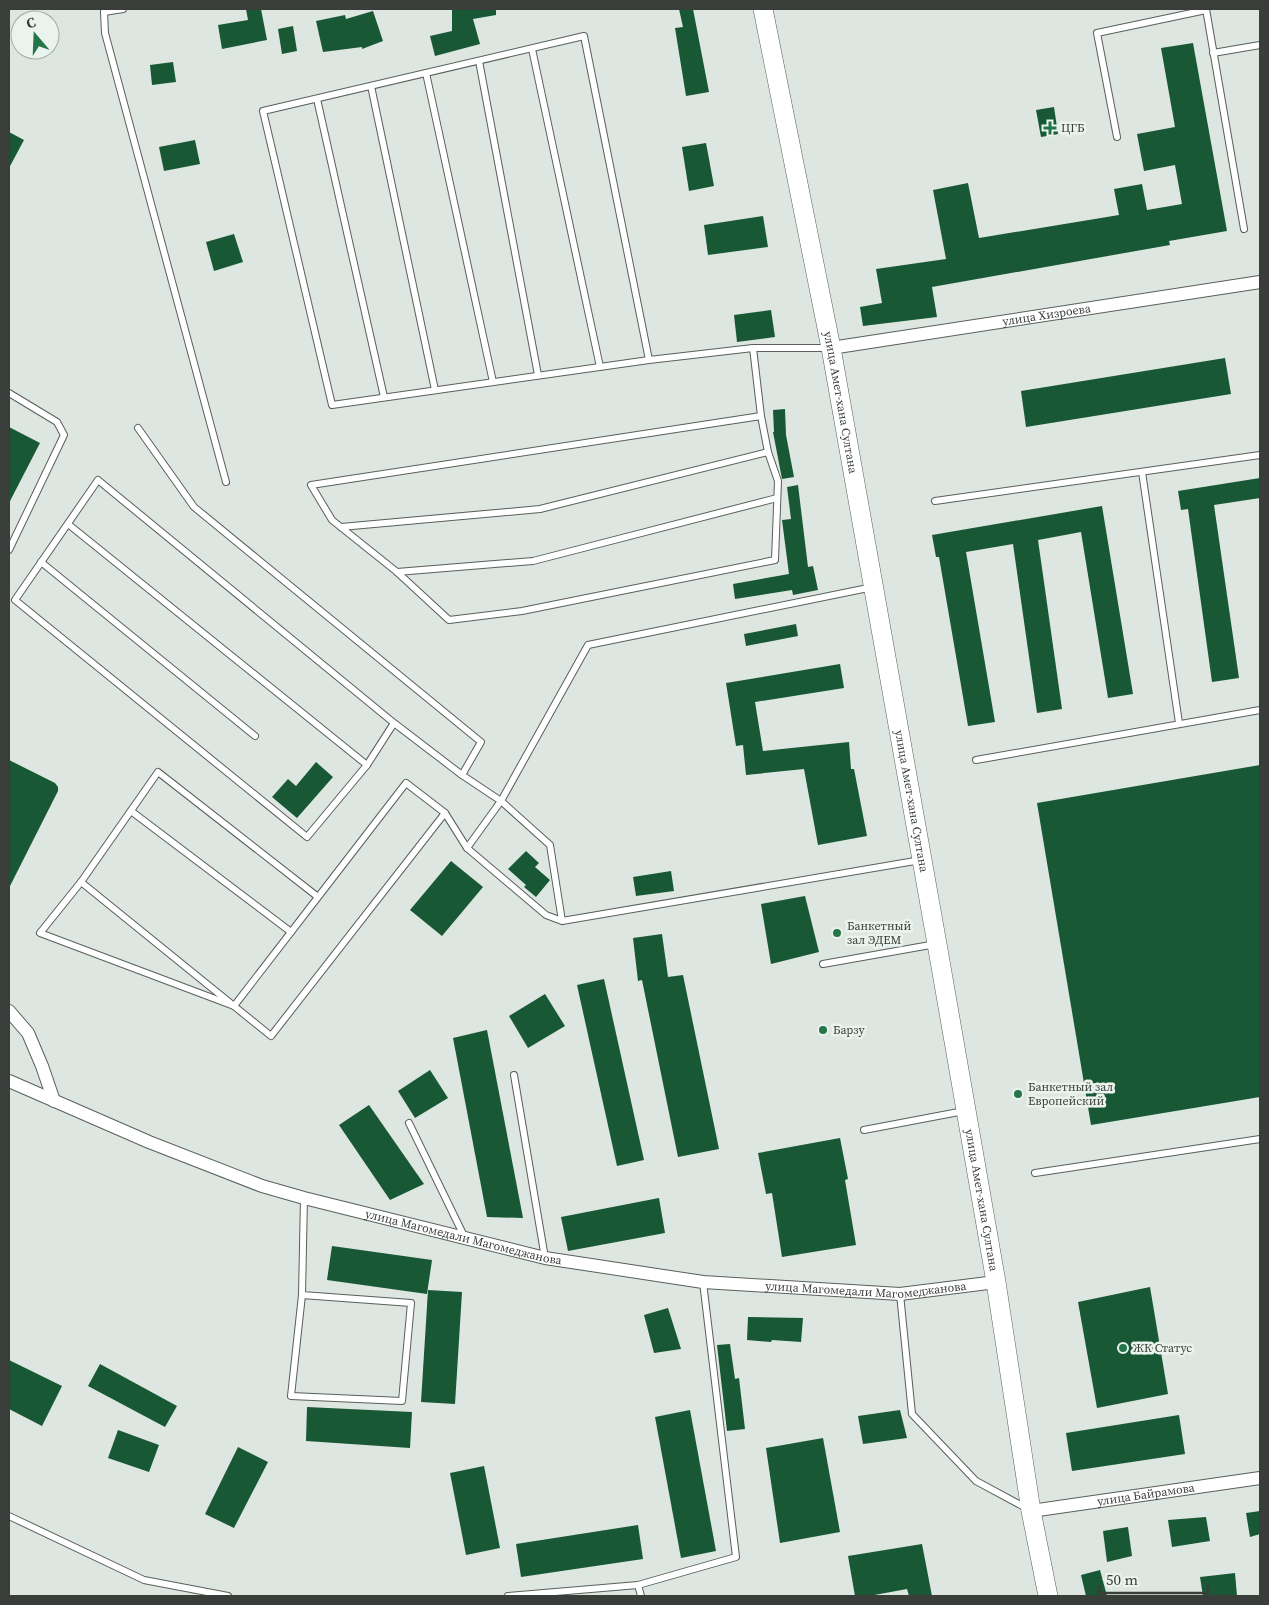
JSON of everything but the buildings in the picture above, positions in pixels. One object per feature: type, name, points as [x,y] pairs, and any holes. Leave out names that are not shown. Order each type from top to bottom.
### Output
[{"type":"main road","name":"улица Амет-хана Султана","points":[[763,9],[831,348],[874,586],[996,1282],[1031,1511],[1048,1596]]},
{"type":"street","name":"улица Хизроева","points":[[831,348],[1260,282]]},
{"type":"street","points":[[9,1011],[28,1033],[54,1101]]},
{"type":"street","name":"улица Магомедали Магомеджановa","points":[[9,1081],[149,1142],[262,1186],[544,1258],[703,1282],[900,1294],[996,1282]]},
{"type":"street","name":"улица Байрамова","points":[[1031,1511],[1260,1478]]},
{"type":"lane","points":[[124,9],[104,10],[105,33],[226,482]]},
{"type":"lane","points":[[1116,137],[1097,32],[1206,9],[1244,230]]},
{"type":"lane","points":[[649,360],[584,36],[263,111],[332,405],[600,366],[753,348],[831,348]]},
{"type":"lane","points":[[1213,53],[1260,45]]},
{"type":"lane","points":[[532,49],[600,366]]},
{"type":"lane","points":[[479,61],[538,375]]},
{"type":"lane","points":[[426,73],[493,382]]},
{"type":"lane","points":[[371,86],[435,390]]},
{"type":"lane","points":[[317,99],[384,397]]},
{"type":"lane","points":[[753,348],[761,416],[768,452],[778,481],[775,560],[522,611],[449,620],[397,572],[332,520],[311,485],[761,416]]},
{"type":"lane","points":[[9,393],[57,422],[64,435],[9,550]]},
{"type":"lane","points":[[138,428],[194,508],[481,742],[462,775]]},
{"type":"lane","points":[[341,527],[540,509],[768,452]]},
{"type":"lane","points":[[934,501],[1260,455]]},
{"type":"lane","points":[[1142,472],[1180,723]]},
{"type":"lane","points":[[394,723],[368,765],[307,837],[15,600],[98,480],[394,723],[462,775],[502,801],[550,845],[562,921]]},
{"type":"lane","points":[[397,572],[533,561],[777,498]]},
{"type":"lane","points":[[68,524],[368,765]]},
{"type":"lane","points":[[41,562],[255,736]]},
{"type":"lane","points":[[468,848],[502,801],[588,646],[874,586]]},
{"type":"lane","points":[[976,760],[1260,710]]},
{"type":"lane","points":[[234,1006],[40,933],[81,882],[158,772],[318,897]]},
{"type":"lane","points":[[234,1006],[406,783],[445,813],[468,848],[546,914],[562,921],[923,860]]},
{"type":"lane","points":[[131,811],[291,932]]},
{"type":"lane","points":[[81,882],[272,1036],[445,813]]},
{"type":"lane","points":[[823,964],[937,944]]},
{"type":"lane","points":[[514,1075],[544,1258]]},
{"type":"lane","points":[[864,1130],[966,1111]]},
{"type":"lane","points":[[409,1123],[465,1238]]},
{"type":"lane","points":[[1035,1173],[1260,1139]]},
{"type":"lane","points":[[302,1295],[411,1303],[402,1401],[291,1396],[302,1295],[304,1198]]},
{"type":"lane","points":[[508,1596],[638,1585],[736,1557],[703,1282]]},
{"type":"lane","points":[[900,1294],[912,1414],[976,1481],[1031,1511]]},
{"type":"lane","points":[[9,1516],[144,1580],[228,1596]]},
{"type":"lane","points":[[638,1585],[641,1596]]},
{"type":"place","name":"ЦГБ","points":[[1050,128]]},
{"type":"place","name":"Банкетный зал ЭДЕМ","points":[[837,933]]},
{"type":"place","name":"Барзу","points":[[823,1030]]},
{"type":"place","name":"Банкетный зал Европейский","points":[[1018,1094]]},
{"type":"place","name":"ЖК Статус","points":[[1123,1348]]}]
